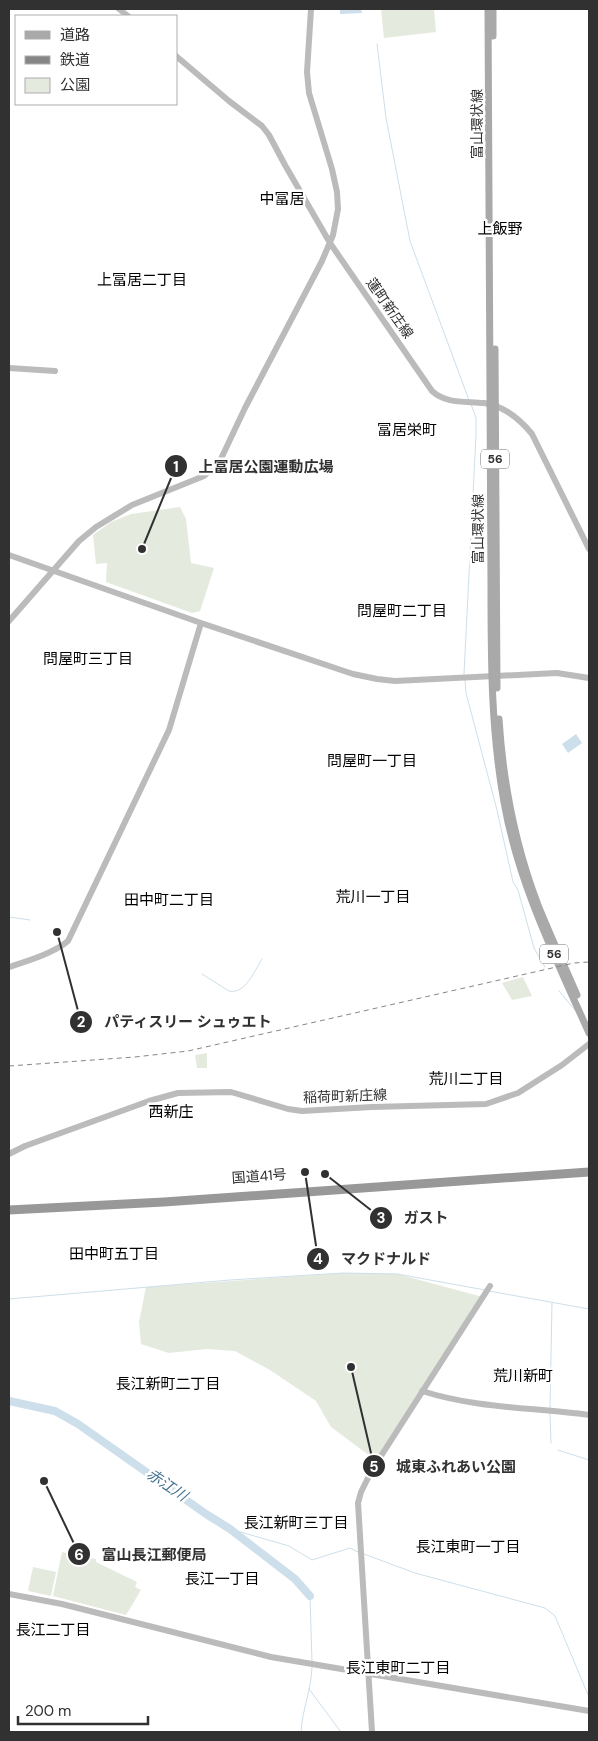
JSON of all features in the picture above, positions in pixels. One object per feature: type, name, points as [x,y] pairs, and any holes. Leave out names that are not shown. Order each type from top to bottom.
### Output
[{"type":"highway","name":"国道41号","points":[[9,1210],[119,1200],[589,1167]]},
{"type":"highway","name":"国道41号","points":[[20,1209],[164,1202],[589,1172]]},
{"type":"main road","name":"富山環状線","points":[[488,9],[493,405]]},
{"type":"main road","name":"富山環状線","points":[[493,9],[495,741],[504,803],[515,850],[589,1033]]},
{"type":"main road","name":"富山環状線","points":[[577,1001],[589,1022]]},
{"type":"street","points":[[9,621],[79,541],[116,514],[132,505],[204,476],[219,462],[330,243],[337,221],[337,192],[332,169],[309,94],[307,72],[312,9]]},
{"type":"street","name":"蓮町新庄線","points":[[178,58],[262,126],[270,135],[330,243],[437,396],[446,400],[493,405],[506,410],[521,421],[532,434],[589,549]]},
{"type":"street","points":[[9,368],[56,371]]},
{"type":"street","points":[[9,555],[353,674],[395,681],[557,674],[589,678]]},
{"type":"street","points":[[9,967],[64,945],[68,941],[169,730],[201,623]]},
{"type":"street","name":"稲荷町新庄線","points":[[9,1154],[25,1146],[150,1101],[178,1093],[231,1092],[288,1109],[302,1111],[486,1104],[518,1093],[555,1070],[589,1044]]},
{"type":"street","points":[[372,1732],[358,1502],[372,1470],[490,1286]]},
{"type":"street","points":[[422,1390],[446,1398],[478,1405],[589,1415]]},
{"type":"street","points":[[9,1594],[62,1604],[271,1657],[589,1711]]},
{"type":"green space","points":[[381,9],[434,9],[436,32],[384,38]]},
{"type":"green space","points":[[180,507],[186,519],[191,563],[214,568],[200,611],[192,613],[106,582],[107,563],[96,564],[93,535],[111,522],[131,514]]},
{"type":"green space","points":[[523,977],[532,996],[512,1000],[502,983]]},
{"type":"green space","points":[[207,1053],[207,1068],[197,1068],[195,1055]]},
{"type":"green space","points":[[343,1273],[397,1274],[483,1297],[378,1462],[331,1427],[316,1401],[270,1370],[235,1351],[207,1349],[169,1353],[141,1344],[139,1322],[146,1287]]},
{"type":"green space","points":[[62,1552],[96,1559],[96,1562],[137,1582],[135,1587],[141,1590],[126,1615],[53,1596]]},
{"type":"green space","points":[[33,1567],[56,1572],[51,1596],[28,1591]]},
{"type":"water","points":[[340,9],[361,9],[362,13],[340,14]]},
{"type":"water","points":[[576,734],[582,743],[568,753],[562,744]]},
{"type":"waterway","points":[[377,44],[386,118],[410,241],[469,400]]},
{"type":"waterway","points":[[464,674],[476,435],[476,418],[471,404]]},
{"type":"waterway","points":[[465,680],[466,693],[497,810],[513,882],[518,890],[534,948],[545,967]]},
{"type":"waterway","points":[[9,917],[30,920]]},
{"type":"waterway","points":[[202,974],[229,991],[235,991],[245,986],[262,959]]},
{"type":"waterway","points":[[559,991],[575,1010]]},
{"type":"waterway","points":[[9,1299],[230,1280],[343,1273],[397,1274],[485,1290]]},
{"type":"waterway","points":[[489,1291],[589,1309]]},
{"type":"waterway","points":[[550,1409],[552,1303]]},
{"type":"waterway","name":"赤江川","points":[[9,1401],[55,1411],[78,1424],[230,1529],[295,1579],[310,1596]]},
{"type":"waterway","points":[[550,1413],[551,1443]]},
{"type":"waterway","points":[[558,1450],[589,1460]]},
{"type":"waterway","points":[[230,1529],[289,1546],[312,1560],[350,1548],[358,1552]]},
{"type":"waterway","points":[[364,1554],[415,1573],[545,1608],[555,1616],[589,1697]]},
{"type":"waterway","points":[[310,1596],[312,1662]]},
{"type":"waterway","points":[[301,1732],[312,1666]]},
{"type":"waterway","points":[[309,1689],[341,1732]]},
{"type":"railway","points":[[9,1066],[135,1057],[188,1051],[574,963],[589,962]]},
{"type":"place","name":"上冨居公園運動広場","points":[[142,549]]},
{"type":"place","name":"パティスリー シュゥエト","points":[[57,932]]},
{"type":"place","name":"マクドナルド","points":[[305,1172]]},
{"type":"place","name":"ガスト","points":[[325,1174]]},
{"type":"place","name":"城東ふれあい公園","points":[[351,1367]]},
{"type":"place","name":"富山長江郵便局","points":[[44,1481]]},
{"type":"district","name":"中冨居","points":[[282,199]]},
{"type":"district","name":"上飯野","points":[[500,229]]},
{"type":"district","name":"上冨居二丁目","points":[[142,280]]},
{"type":"district","name":"冨居栄町","points":[[407,430]]},
{"type":"district","name":"問屋町二丁目","points":[[402,611]]},
{"type":"district","name":"問屋町三丁目","points":[[88,659]]},
{"type":"district","name":"問屋町一丁目","points":[[372,761]]},
{"type":"district","name":"荒川一丁目","points":[[373,897]]},
{"type":"district","name":"田中町二丁目","points":[[169,900]]},
{"type":"district","name":"荒川二丁目","points":[[466,1079]]},
{"type":"district","name":"西新庄","points":[[171,1112]]},
{"type":"district","name":"田中町五丁目","points":[[114,1254]]},
{"type":"district","name":"荒川新町","points":[[523,1376]]},
{"type":"district","name":"長江新町二丁目","points":[[168,1384]]},
{"type":"district","name":"長江新町三丁目","points":[[296,1523]]},
{"type":"district","name":"長江東町一丁目","points":[[468,1547]]},
{"type":"district","name":"長江一丁目","points":[[222,1579]]},
{"type":"district","name":"長江二丁目","points":[[53,1630]]},
{"type":"district","name":"長江東町二丁目","points":[[398,1668]]}]
